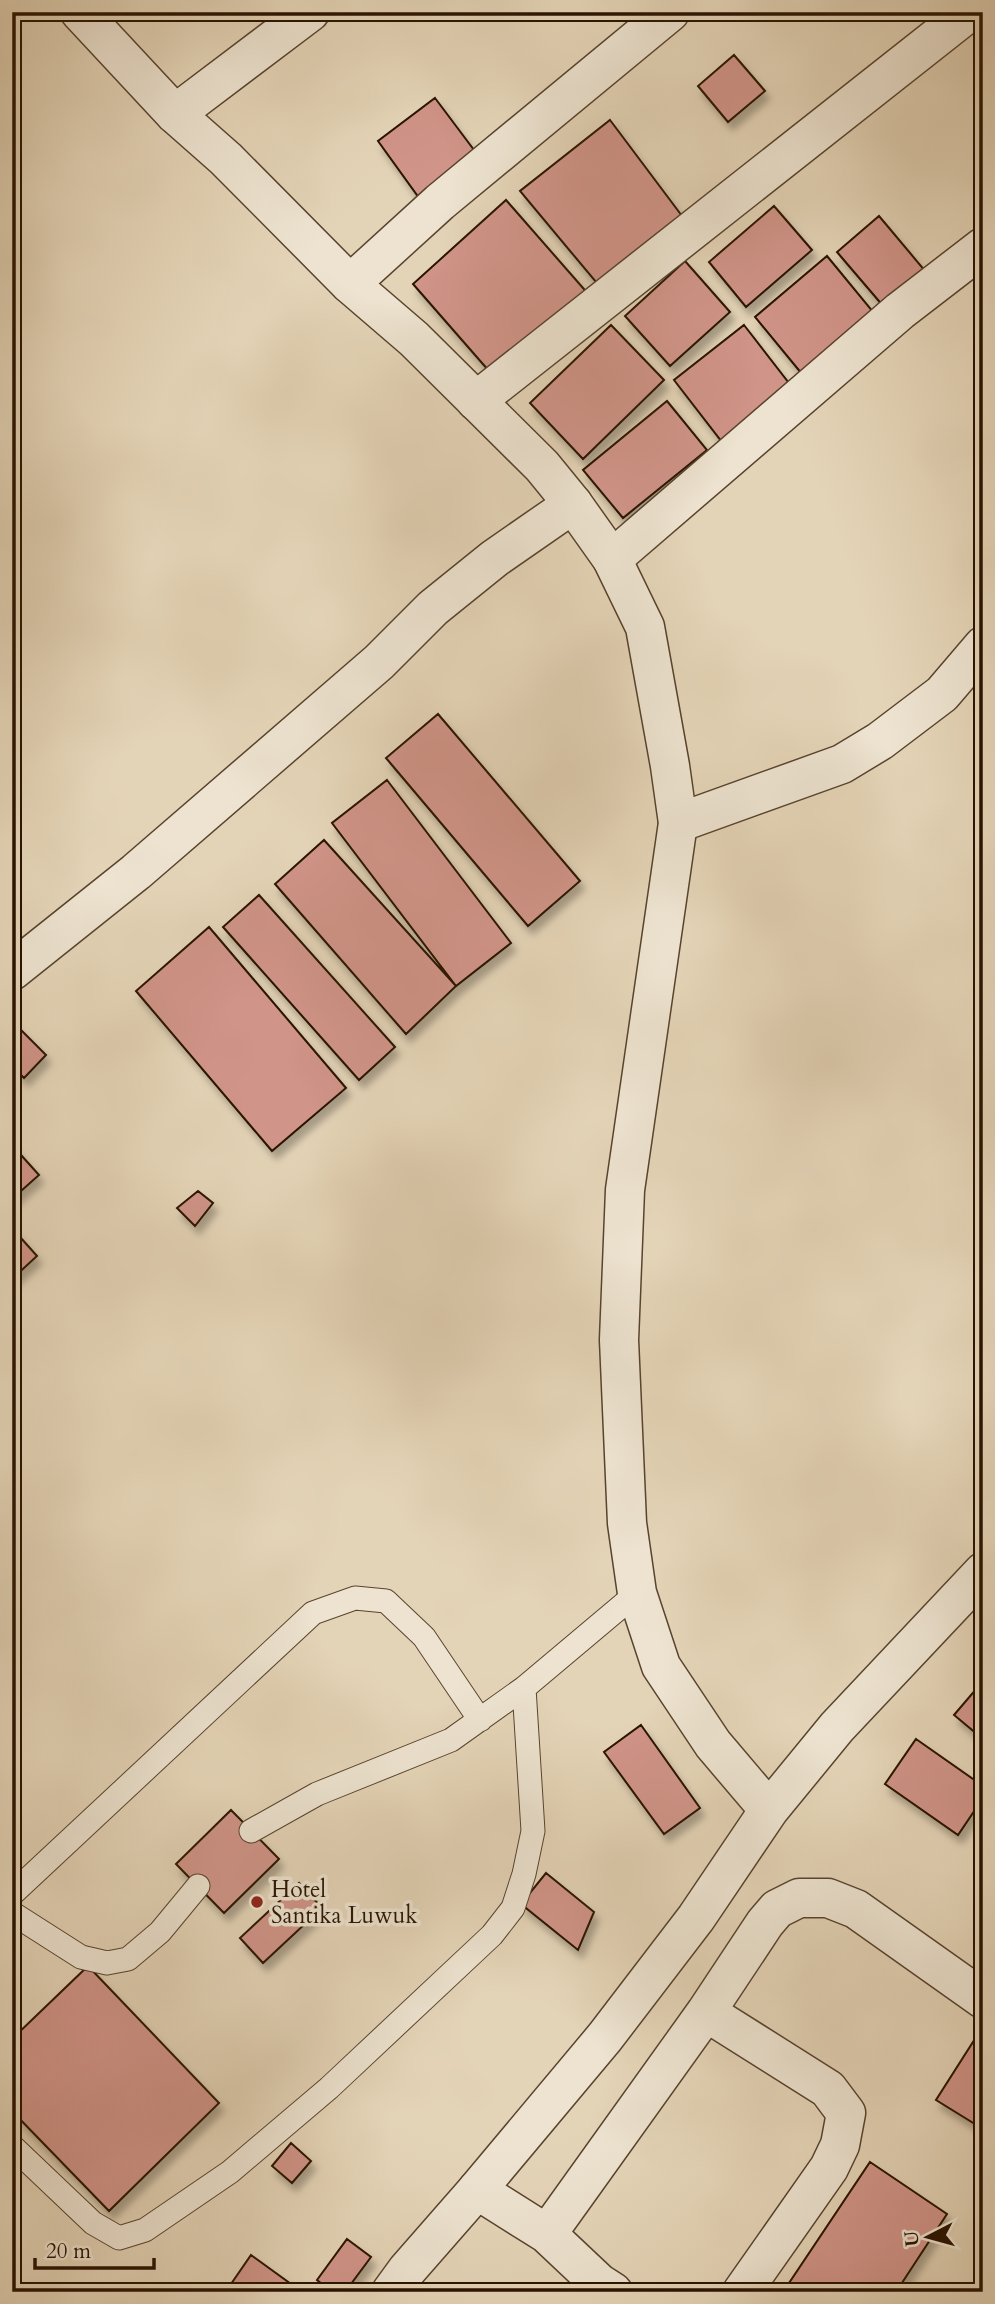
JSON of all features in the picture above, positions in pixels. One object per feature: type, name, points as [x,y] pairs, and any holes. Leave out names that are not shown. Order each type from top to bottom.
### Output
[{"type":"street","points":[[80,12],[176,114],[226,159],[350,284],[414,339],[542,466],[573,503],[612,559],[645,627],[678,824],[625,1190],[619,1340],[627,1523],[637,1593],[661,1666],[713,1744],[769,1810]]},
{"type":"street","points":[[176,114],[310,12]]},
{"type":"street","points":[[350,284],[440,202],[670,12]]},
{"type":"street","points":[[476,401],[969,12]]},
{"type":"street","points":[[612,559],[900,311],[983,247]]},
{"type":"street","points":[[12,971],[136,872],[379,662],[433,608],[495,558],[573,503]]},
{"type":"street","points":[[678,824],[842,764],[880,741],[942,694],[983,646]]},
{"type":"street","points":[[391,2292],[605,2037],[696,1918],[769,1810],[837,1727],[983,1572]]},
{"type":"street","points":[[548,2234],[777,1909],[799,1898],[828,1898],[856,1909],[983,1999]]},
{"type":"street","points":[[706,2012],[828,2089],[846,2113],[840,2145],[829,2168],[742,2292]]},
{"type":"street","points":[[477,2190],[548,2234],[612,2292]]},
{"type":"lane","points":[[251,1831],[317,1794],[451,1741],[524,1688],[637,1593]]},
{"type":"lane","points":[[12,1894],[313,1613],[355,1598],[386,1601],[424,1637],[480,1720]]},
{"type":"lane","points":[[12,2146],[93,2223],[119,2238],[145,2230],[230,2172],[330,2088],[492,1935],[513,1908],[534,1831],[524,1688]]},
{"type":"lane","points":[[12,1913],[81,1957],[107,1964],[128,1959],[152,1939],[198,1886]]},
{"type":"building","points":[[734,55],[765,91],[728,122],[698,86]]},
{"type":"building","points":[[435,98],[480,158],[422,202],[378,141]]},
{"type":"building","points":[[610,120],[688,224],[601,288],[520,191]]},
{"type":"building","points":[[506,200],[590,296],[496,379],[413,284]]},
{"type":"building","points":[[774,206],[812,250],[746,307],[709,262]]},
{"type":"building","points":[[879,216],[926,272],[884,307],[837,252]]},
{"type":"building","points":[[827,256],[874,313],[802,374],[755,317]]},
{"type":"building","points":[[685,261],[730,312],[670,366],[625,316]]},
{"type":"building","points":[[611,325],[664,380],[583,459],[530,403]]},
{"type":"building","points":[[744,325],[792,387],[722,442],[674,380]]},
{"type":"building","points":[[667,401],[707,450],[623,518],[583,470]]},
{"type":"building","points":[[438,714],[580,881],[528,926],[386,758]]},
{"type":"building","points":[[387,780],[511,943],[456,986],[332,823]]},
{"type":"building","points":[[324,840],[456,986],[406,1034],[275,884]]},
{"type":"building","points":[[259,895],[395,1047],[359,1080],[223,927]]},
{"type":"building","points":[[209,927],[346,1088],[272,1151],[136,991]]},
{"type":"building","points":[[15,1024],[46,1055],[24,1078],[12,1066],[12,1027]]},
{"type":"building","points":[[12,1145],[39,1175],[12,1199]]},
{"type":"building","points":[[198,1191],[213,1203],[195,1226],[177,1208]]},
{"type":"building","points":[[12,1228],[37,1256],[12,1279]]},
{"type":"building","points":[[983,1681],[983,1739],[954,1715]]},
{"type":"building","points":[[641,1725],[700,1808],[664,1834],[604,1752]]},
{"type":"building","points":[[916,1739],[983,1786],[983,1798],[958,1835],[885,1784]]},
{"type":"building","points":[[231,1810],[279,1859],[224,1913],[176,1864]]},
{"type":"building","points":[[546,1873],[594,1912],[578,1950],[521,1904]]},
{"type":"building","points":[[299,1883],[322,1908],[263,1963],[240,1938]]},
{"type":"building","points":[[88,1966],[219,2103],[109,2211],[12,2111],[12,2039]]},
{"type":"building","points":[[980,2031],[983,2032],[983,2129],[936,2100]]},
{"type":"building","points":[[291,2143],[311,2161],[292,2183],[272,2166]]},
{"type":"building","points":[[870,2162],[947,2214],[896,2292],[783,2292]]},
{"type":"building","points":[[347,2239],[371,2257],[345,2292],[332,2292],[317,2280]]},
{"type":"building","points":[[251,2255],[291,2284],[286,2292],[242,2292],[231,2284]]},
{"type":"place","name":"Hotel Santika Luwuk","points":[[257,1902]]}]
